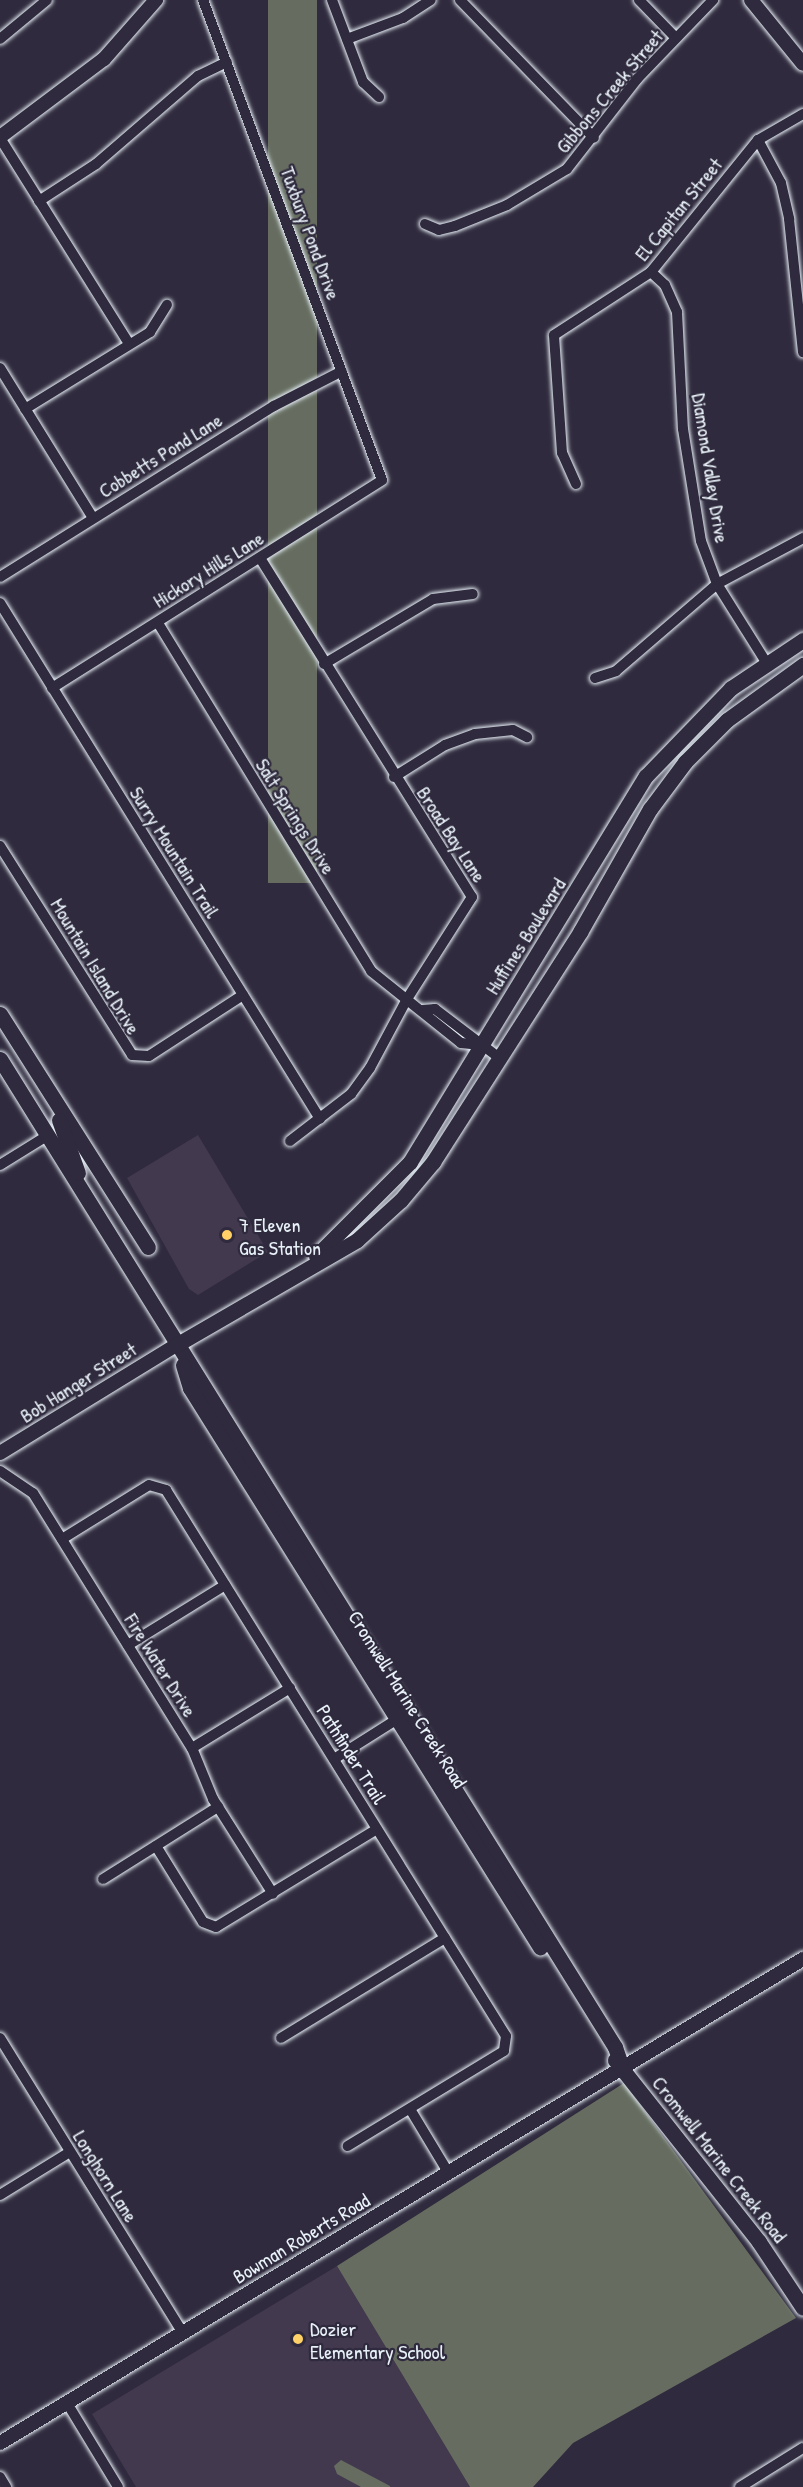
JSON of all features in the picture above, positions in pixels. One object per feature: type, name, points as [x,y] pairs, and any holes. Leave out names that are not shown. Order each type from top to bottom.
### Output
[{"type":"main road","name":"Huffines Boulevard","points":[[299,1273],[410,1162],[481,1045],[539,958],[646,776],[687,728],[766,662],[803,640]]},
{"type":"main road","name":"Huffines Boulevard","points":[[176,1345],[357,1240],[401,1200],[433,1162],[497,1056],[580,932],[650,809],[685,762],[727,720],[803,665]]},
{"type":"main road","name":"Cromwell Marine Creek Road","points":[[0,1014],[148,1247]]},
{"type":"main road","name":"Cromwell Marine Creek Road","points":[[0,1059],[615,2047],[622,2067]]},
{"type":"main road","name":"Cromwell Marine Creek Road","points":[[50,1094],[87,1201]]},
{"type":"main road","name":"Cromwell Marine Creek Road","points":[[176,1345],[190,1388],[396,1720],[607,2053],[622,2067],[753,2234],[803,2308]]},
{"type":"street","points":[[0,39],[47,0]]},
{"type":"street","points":[[129,344],[0,137],[104,59],[156,0]]},
{"type":"street","name":"Tuxbury Pond Drive","points":[[203,0],[382,480]]},
{"type":"street","points":[[332,0],[363,82],[379,97]]},
{"type":"street","points":[[347,39],[403,18],[431,0]]},
{"type":"street","points":[[460,0],[594,138]]},
{"type":"street","points":[[639,0],[676,38]]},
{"type":"street","name":"Gibbons Creek Street","points":[[425,224],[439,230],[507,205],[567,169],[676,38],[712,0]]},
{"type":"street","points":[[751,0],[803,64]]},
{"type":"street","points":[[39,201],[96,164],[198,76],[227,62]]},
{"type":"street","name":"El Capitan Street","points":[[576,484],[562,453],[554,335],[651,272],[758,141],[803,114]]},
{"type":"street","points":[[758,141],[781,183],[789,219],[803,351]]},
{"type":"street","name":"Diamond Valley Drive","points":[[651,272],[664,285],[677,312],[683,429],[701,541],[717,584],[766,662]]},
{"type":"street","points":[[25,409],[159,324],[167,305]]},
{"type":"street","points":[[0,368],[93,518]]},
{"type":"street","name":"Cobbetts Pond Lane","points":[[0,577],[274,406],[342,371]]},
{"type":"street","name":"Hickory Hills Lane","points":[[52,688],[382,480]]},
{"type":"street","points":[[595,678],[616,670],[717,584],[803,538]]},
{"type":"street","name":"Broad Bay Lane","points":[[260,558],[394,777],[472,897],[407,999],[370,1068],[351,1094],[290,1141]]},
{"type":"street","points":[[324,664],[433,599],[473,594]]},
{"type":"street","name":"Surry Mountain Trail","points":[[0,603],[320,1119]]},
{"type":"street","name":"Salt Springs Drive","points":[[158,623],[361,957],[407,999],[461,1043],[481,1045],[497,1056]]},
{"type":"street","points":[[394,777],[445,745],[475,734],[513,730],[527,737]]},
{"type":"street","name":"Mountain Island Drive","points":[[0,846],[132,1055],[149,1056],[243,995]]},
{"type":"street","points":[[0,1165],[47,1136]]},
{"type":"street","name":"Bob Hanger Street","points":[[0,1453],[176,1345]]},
{"type":"street","name":"Fire Water Drive","points":[[0,1471],[31,1490],[192,1748],[218,1807],[273,1894]]},
{"type":"street","name":"Pathfinder Trail","points":[[62,1539],[159,1485],[225,1585],[445,1938],[508,2045],[410,2109]]},
{"type":"street","points":[[128,1645],[225,1585]]},
{"type":"street","points":[[192,1748],[290,1688]]},
{"type":"street","points":[[334,1759],[396,1720]]},
{"type":"street","points":[[103,1879],[218,1807]]},
{"type":"street","points":[[156,1846],[212,1927],[273,1894],[377,1829]]},
{"type":"street","points":[[281,2038],[445,1938]]},
{"type":"street","name":"Bowman Roberts Road","points":[[0,2443],[803,1959]]},
{"type":"street","name":"Longhorn Lane","points":[[0,2038],[182,2332]]},
{"type":"street","points":[[348,2146],[410,2109],[448,2172]]},
{"type":"street","points":[[0,2195],[70,2152]]},
{"type":"street","points":[[67,2403],[118,2487]]},
{"type":"street","points":[[740,2487],[803,2448]]},
{"type":"street","points":[[0,2477],[6,2487]]},
{"type":"shaded area","points":[[198,1135],[268,1252],[198,1295],[189,1289],[127,1178]]},
{"type":"shaded area","name":"Dozier Elementary School","points":[[337,2266],[470,2487],[136,2487],[92,2414]]},
{"type":"green space","points":[[268,0],[317,0],[317,883],[268,883]]},
{"type":"green space","points":[[624,2083],[796,2318],[573,2443],[533,2487],[470,2487],[337,2266]]},
{"type":"green space","points":[[341,2460],[390,2487],[361,2487],[337,2474],[334,2466]]},
{"type":"place","name":"7 Eleven Gas Station","points":[[227,1235]]},
{"type":"place","name":"Dozier Elementary School","points":[[298,2339]]}]
